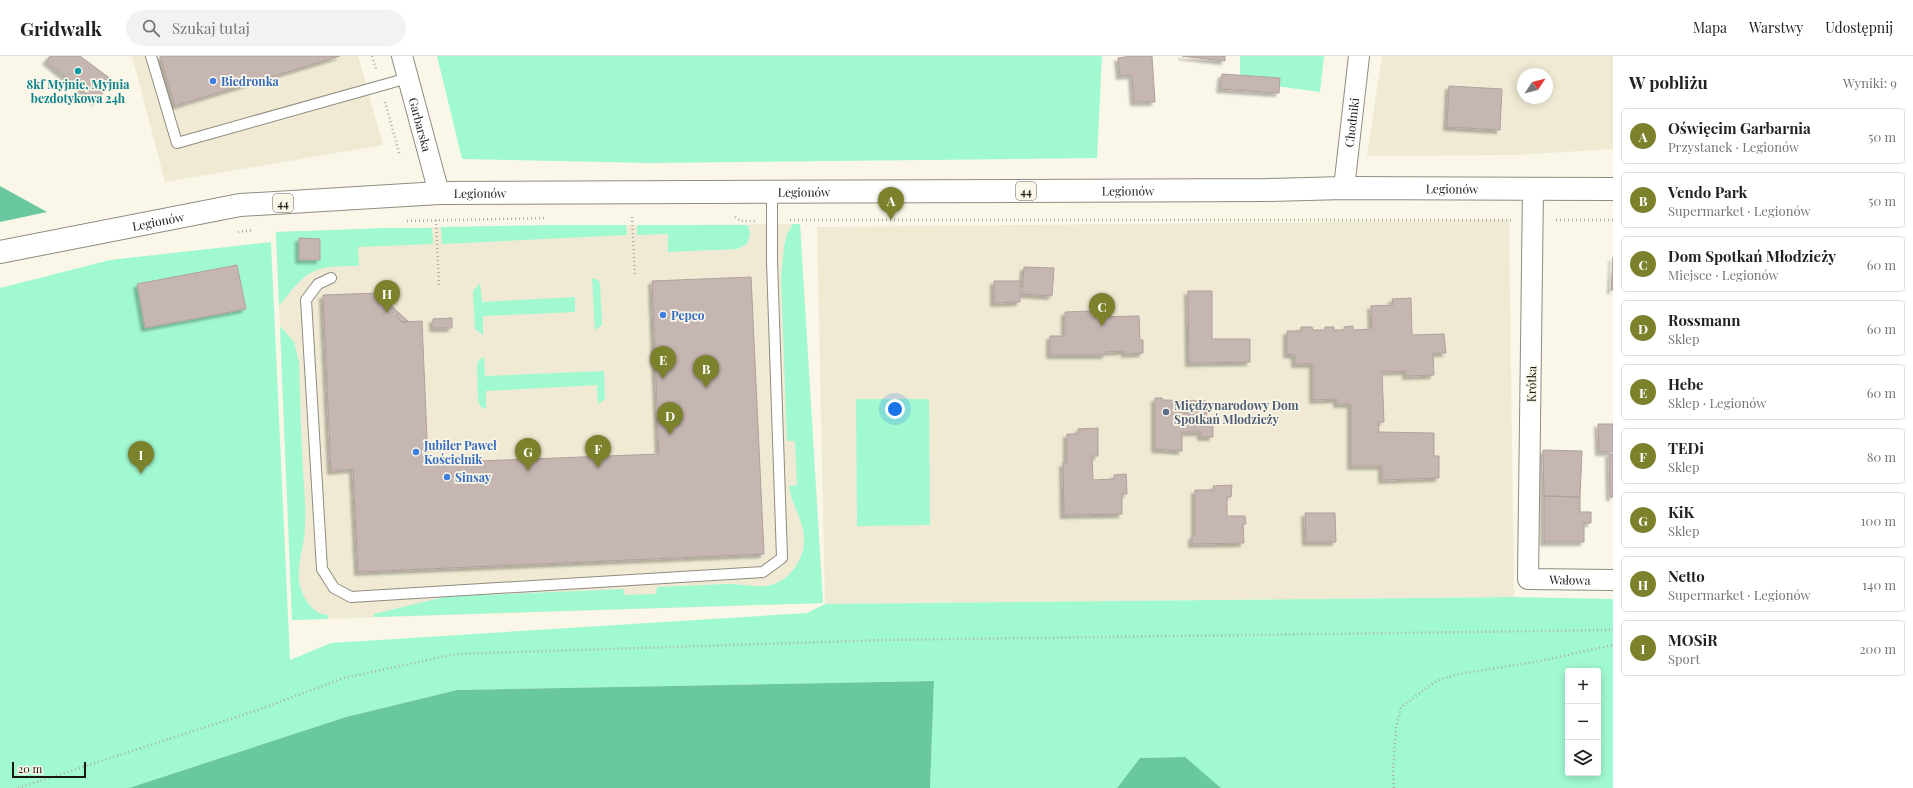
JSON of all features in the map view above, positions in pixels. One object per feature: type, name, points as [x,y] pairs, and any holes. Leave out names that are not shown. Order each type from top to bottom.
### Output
[{"type":"main road","name":"Legionów","points":[[0,252],[240,206],[439,193],[1344,188],[1613,189]]},
{"type":"street","name":"Garbarska","points":[[402,56],[439,193]]},
{"type":"street","name":"Chodniki","points":[[1344,188],[1359,56]]},
{"type":"street","name":"Krótka","points":[[1528,579],[1533,189]]},
{"type":"street","name":"Wałowa","points":[[1528,579],[1613,580]]},
{"type":"lane","points":[[151,56],[177,143],[408,78]]},
{"type":"lane","points":[[331,278],[318,284],[306,300],[322,569],[334,588],[351,597],[763,572],[782,558],[772,261],[772,192]]},
{"type":"path","points":[[372,56],[400,156]]},
{"type":"path","points":[[727,216],[735,216],[741,221],[1613,220]]},
{"type":"path","points":[[624,217],[640,217]]},
{"type":"path","points":[[632,217],[635,277]]},
{"type":"path","points":[[405,221],[548,218]]},
{"type":"path","points":[[436,220],[439,285]]},
{"type":"path","points":[[236,232],[259,229]]},
{"type":"path","points":[[18,788],[255,711],[344,678],[456,654],[884,640],[1613,630]]},
{"type":"path","points":[[1394,788],[1393,771],[1396,728],[1401,708],[1436,681],[1459,674],[1540,662],[1613,645]]},
{"type":"shaded area","points":[[132,56],[358,56],[383,145],[165,182]]},
{"type":"shaded area","points":[[1382,56],[1613,56],[1613,149],[1514,155],[1367,156]]},
{"type":"shaded area","name":"Międzynarodowy Dom Spotkań Mlodzieży","points":[[1509,220],[1514,597],[825,604],[817,227]]},
{"type":"shaded area","points":[[800,224],[823,603],[292,620],[276,232],[441,227]]},
{"type":"green space","points":[[437,56],[1102,56],[1097,158],[650,163],[462,159]]},
{"type":"green space","points":[[1240,56],[1324,56],[1320,92],[1240,81]]},
{"type":"green space","points":[[0,186],[47,212],[0,222]]},
{"type":"green space","points":[[793,224],[800,224],[823,603],[374,617],[374,614],[440,598],[458,596],[624,589],[624,595],[656,594],[657,587],[727,584],[755,586],[772,585],[787,576],[798,563],[804,547],[802,526],[790,493],[789,486],[797,485],[795,441],[787,441],[781,277],[784,247],[787,234]]},
{"type":"green space","points":[[626,225],[627,235],[442,244],[441,227]]},
{"type":"green space","points":[[637,225],[748,225],[750,234],[747,244],[737,249],[668,252],[668,234],[637,235]]},
{"type":"green space","points":[[432,228],[433,244],[358,247],[359,266],[331,267],[312,272],[297,284],[279,306],[276,232]]},
{"type":"green space","points":[[271,242],[290,660],[331,643],[807,613],[825,604],[1514,597],[1613,599],[1613,788],[1221,788],[1184,757],[1140,758],[1117,788],[930,788],[934,681],[457,690],[346,717],[129,788],[0,788],[0,288],[110,260]]},
{"type":"green space","points":[[592,278],[598,280],[600,284],[602,325],[595,330]]},
{"type":"green space","points":[[480,283],[482,302],[575,297],[575,312],[483,316],[483,335],[475,329],[473,291]]},
{"type":"green space","points":[[280,326],[294,342],[299,362],[305,512],[305,535],[299,568],[300,584],[304,596],[312,608],[319,613],[328,615],[328,619],[292,620]]},
{"type":"green space","points":[[484,357],[485,376],[604,371],[605,399],[598,404],[597,385],[486,391],[486,409],[481,407],[478,401],[477,365],[479,360]]},
{"type":"green space","points":[[856,399],[929,399],[930,525],[857,526]]},
{"type":"green space","points":[[934,681],[930,788],[129,788],[346,717],[457,690]]},
{"type":"green space","points":[[1185,757],[1221,788],[1117,788],[1140,758]]},
{"type":"building","name":"8kf Myjnie, Myjnia bezdotykowa 24h","points":[[50,56],[80,56],[112,80],[96,102],[46,61]]},
{"type":"building","name":"Biedronka","points":[[160,56],[340,56],[175,106]]},
{"type":"building","points":[[1131,56],[1152,56],[1155,102],[1134,102],[1132,75],[1120,76],[1118,58]]},
{"type":"building","points":[[1182,56],[1225,56],[1225,61]]},
{"type":"building","points":[[1222,74],[1280,78],[1279,93],[1220,89]]},
{"type":"building","points":[[1449,86],[1502,89],[1500,130],[1447,127]]},
{"type":"building","points":[[299,238],[320,239],[320,260],[299,260]]},
{"type":"building","points":[[1613,257],[1613,290],[1611,290]]},
{"type":"building","points":[[237,265],[246,309],[145,328],[137,284]]},
{"type":"building","points":[[1024,267],[1054,268],[1052,296],[1022,294]]},
{"type":"building","points":[[751,277],[764,554],[358,572],[353,469],[331,471],[323,295],[378,293],[378,300],[385,307],[389,303],[399,313],[396,316],[402,322],[422,321],[428,463],[659,454],[652,281]]},
{"type":"building","points":[[994,281],[1020,281],[1020,302],[994,303]]},
{"type":"building","points":[[1188,291],[1212,291],[1212,339],[1250,339],[1250,362],[1189,363]]},
{"type":"building","points":[[378,293],[389,303],[385,307],[378,300]]},
{"type":"building","points":[[1411,298],[1412,335],[1444,334],[1446,353],[1433,353],[1434,375],[1406,376],[1406,371],[1382,372],[1384,422],[1378,422],[1379,432],[1434,433],[1434,456],[1439,456],[1439,478],[1382,480],[1382,466],[1351,466],[1351,404],[1337,404],[1337,399],[1313,400],[1313,364],[1295,364],[1295,355],[1287,354],[1287,331],[1301,331],[1301,327],[1312,327],[1313,330],[1325,330],[1325,327],[1334,327],[1334,330],[1344,330],[1344,327],[1353,326],[1353,330],[1372,329],[1371,306],[1393,305],[1392,299]]},
{"type":"building","points":[[1091,311],[1091,317],[1139,316],[1140,340],[1143,340],[1143,353],[1125,354],[1125,351],[1106,352],[1105,355],[1050,355],[1050,336],[1065,336],[1065,312]]},
{"type":"building","points":[[399,313],[409,322],[402,322],[396,316]]},
{"type":"building","points":[[452,318],[452,328],[433,328],[433,319]]},
{"type":"building","points":[[1155,398],[1162,398],[1163,400],[1206,401],[1207,418],[1213,418],[1213,437],[1201,437],[1201,432],[1182,432],[1182,451],[1155,449]]},
{"type":"building","points":[[1598,424],[1613,424],[1613,452],[1599,452]]},
{"type":"building","points":[[1098,428],[1098,456],[1092,456],[1093,480],[1114,479],[1114,475],[1126,474],[1127,494],[1122,494],[1122,514],[1064,515],[1063,463],[1067,463],[1067,434],[1078,434],[1078,429]]},
{"type":"building","points":[[1543,450],[1582,451],[1580,497],[1544,496]]},
{"type":"building","points":[[1609,454],[1613,454],[1613,497],[1610,497]]},
{"type":"building","points":[[1232,485],[1231,497],[1227,497],[1227,516],[1245,516],[1246,524],[1243,524],[1244,543],[1192,544],[1192,536],[1195,535],[1195,490],[1214,490],[1213,486]]},
{"type":"building","points":[[1544,496],[1580,497],[1580,512],[1591,512],[1591,523],[1584,523],[1584,542],[1544,542]]},
{"type":"building","points":[[1305,513],[1335,513],[1336,542],[1306,542]]},
{"type":"place","name":"8kf Myjnie, Myjnia bezdotykowa 24h","points":[[78,71]]},
{"type":"place","name":"Biedronka","points":[[213,81]]},
{"type":"place","name":"Oświęcim Garbarnia","points":[[891,220]]},
{"type":"place","name":"Netto","points":[[387,313]]},
{"type":"place","name":"Pepco","points":[[663,315]]},
{"type":"place","name":"Dom Spotkań Młodzieży","points":[[1102,326]]},
{"type":"place","name":"Hebe","points":[[663,379]]},
{"type":"place","name":"Vendo Park","points":[[706,388]]},
{"type":"place","name":"Międzynarodowy Dom Spotkań Mlodzieży","points":[[1166,412]]},
{"type":"place","name":"Rossmann","points":[[670,435]]},
{"type":"place","name":"Jubiler Paweł Kościelnik","points":[[416,452]]},
{"type":"place","name":"TEDi","points":[[598,468]]},
{"type":"place","name":"KiK","points":[[528,471]]},
{"type":"place","name":"MOSiR","points":[[141,474]]},
{"type":"place","name":"Sinsay","points":[[447,477]]}]
